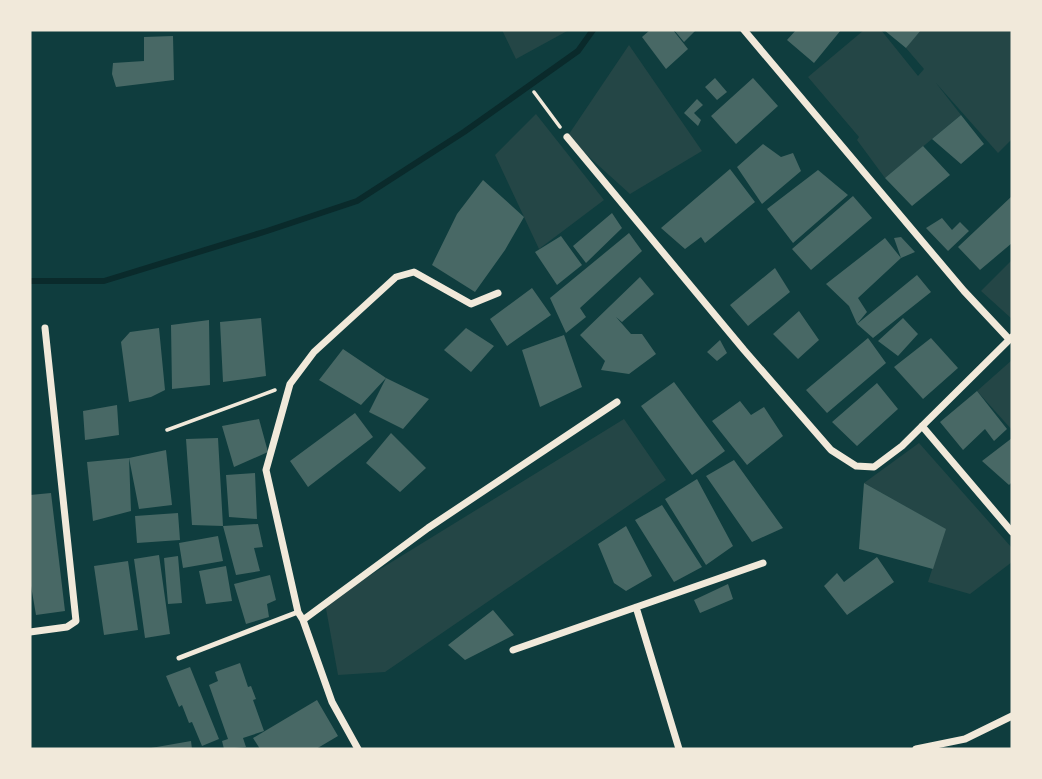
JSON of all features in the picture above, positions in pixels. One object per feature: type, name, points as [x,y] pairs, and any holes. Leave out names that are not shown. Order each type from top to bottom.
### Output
[{"type":"street","points":[[567,137],[831,450],[856,466],[874,467],[902,446],[1011,338],[964,291],[744,30]]},
{"type":"street","points":[[358,749],[332,702],[300,616],[266,470],[290,384],[314,352],[396,277],[414,272],[471,304],[498,293]]},
{"type":"street","points":[[30,632],[67,627],[76,621],[45,328]]},
{"type":"street","points":[[300,616],[617,402]]},
{"type":"street","points":[[922,426],[1012,532]]},
{"type":"street","points":[[513,650],[763,563]]},
{"type":"street","points":[[636,607],[679,749]]},
{"type":"street","points":[[916,749],[965,740],[1012,716]]},
{"type":"street","points":[[965,740],[969,749]]},
{"type":"lane","points":[[179,658],[300,616]]},
{"type":"path","points":[[534,92],[567,137]]},
{"type":"path","points":[[167,430],[290,384]]},
{"type":"shaded area","points":[[502,30],[569,30],[516,59]]},
{"type":"shaded area","points":[[864,30],[881,30],[918,76],[924,69],[906,48],[919,30],[1012,30],[1012,139],[998,153],[936,83],[961,115],[885,178],[857,140],[859,137],[808,77]]},
{"type":"shaded area","points":[[629,45],[702,151],[630,194],[567,137]]},
{"type":"shaded area","points":[[536,114],[604,200],[539,249],[495,155]]},
{"type":"shaded area","points":[[1012,260],[1012,319],[981,291]]},
{"type":"shaded area","points":[[1012,360],[1012,430],[977,391]]},
{"type":"shaded area","points":[[624,419],[666,480],[385,672],[338,675],[325,603]]},
{"type":"shaded area","points":[[919,443],[1012,548],[1012,562],[970,594],[928,582],[945,529],[864,483]]},
{"type":"building","points":[[650,30],[673,30],[688,49],[666,69],[642,37]]},
{"type":"building","points":[[674,30],[696,30],[684,42]]},
{"type":"building","points":[[796,30],[841,30],[814,63],[787,40]]},
{"type":"building","points":[[884,30],[921,30],[906,48]]},
{"type":"building","points":[[173,36],[174,80],[116,87],[112,74],[113,63],[144,61],[144,37]]},
{"type":"building","points":[[715,78],[727,92],[717,100],[705,87]]},
{"type":"building","points":[[753,78],[778,106],[736,144],[711,116]]},
{"type":"building","points":[[697,99],[703,105],[694,113],[701,120],[698,126],[684,113]]},
{"type":"building","points":[[961,115],[984,144],[961,164],[932,139]]},
{"type":"building","points":[[763,144],[781,157],[793,153],[801,171],[762,204],[737,167]]},
{"type":"building","points":[[923,146],[950,175],[912,206],[885,178]]},
{"type":"building","points":[[730,169],[755,202],[705,243],[701,237],[685,249],[661,228]]},
{"type":"building","points":[[818,170],[848,195],[793,243],[767,209]]},
{"type":"building","points":[[483,180],[524,217],[505,250],[475,292],[432,265],[457,214]]},
{"type":"building","points":[[853,196],[872,218],[811,270],[792,249]]},
{"type":"building","points":[[1012,196],[1012,243],[980,270],[958,247]]},
{"type":"building","points":[[612,213],[622,228],[586,263],[573,246]]},
{"type":"building","points":[[942,218],[952,230],[960,222],[969,231],[948,251],[926,228]]},
{"type":"building","points":[[629,233],[642,251],[580,308],[586,317],[566,333],[550,298]]},
{"type":"building","points":[[561,236],[582,265],[557,285],[535,252]]},
{"type":"building","points":[[901,237],[915,252],[901,258],[894,238]]},
{"type":"building","points":[[885,238],[901,258],[858,298],[867,312],[857,324],[849,306],[826,284]]},
{"type":"building","points":[[775,268],[790,292],[748,326],[730,305]]},
{"type":"building","points":[[917,275],[931,292],[873,338],[857,324]]},
{"type":"building","points":[[640,277],[654,294],[622,322],[616,317],[631,334],[642,334],[656,354],[629,374],[601,370],[605,361],[580,335]]},
{"type":"building","points":[[532,288],[551,315],[507,346],[490,319]]},
{"type":"building","points":[[799,311],[819,340],[798,359],[773,334]]},
{"type":"building","points":[[261,318],[266,376],[223,382],[220,322]]},
{"type":"building","points":[[903,318],[918,334],[898,356],[878,341]]},
{"type":"building","points":[[209,320],[210,385],[172,389],[171,325]]},
{"type":"building","points":[[159,328],[165,390],[151,397],[129,402],[121,342],[130,332]]},
{"type":"building","points":[[466,328],[494,346],[471,372],[444,350]]},
{"type":"building","points":[[564,335],[582,387],[540,407],[522,350]]},
{"type":"building","points":[[868,338],[886,363],[827,413],[806,390]]},
{"type":"building","points":[[931,338],[958,368],[923,399],[894,367]]},
{"type":"building","points":[[720,340],[727,353],[717,361],[707,352]]},
{"type":"building","points":[[343,349],[386,378],[361,405],[319,380]]},
{"type":"building","points":[[386,378],[429,399],[403,429],[369,412]]},
{"type":"building","points":[[674,382],[725,451],[692,475],[641,406]]},
{"type":"building","points":[[877,383],[898,409],[857,446],[832,422]]},
{"type":"building","points":[[977,391],[1007,429],[994,441],[985,429],[963,450],[940,422]]},
{"type":"building","points":[[740,401],[751,415],[764,407],[783,436],[747,465],[712,421]]},
{"type":"building","points":[[117,405],[119,435],[85,440],[83,411]]},
{"type":"building","points":[[355,413],[373,437],[308,487],[290,461]]},
{"type":"building","points":[[259,419],[268,452],[234,467],[222,426]]},
{"type":"building","points":[[391,433],[426,468],[400,492],[366,463]]},
{"type":"building","points":[[218,438],[223,526],[192,525],[186,439]]},
{"type":"building","points":[[1012,438],[1012,482],[1009,485],[982,461]]},
{"type":"building","points":[[166,450],[172,505],[139,509],[129,458]]},
{"type":"building","points":[[129,458],[131,511],[93,521],[87,462]]},
{"type":"building","points":[[734,460],[783,528],[752,542],[706,476]]},
{"type":"building","points":[[255,473],[257,519],[229,517],[226,475]]},
{"type":"building","points":[[697,479],[733,546],[706,565],[665,499]]},
{"type":"building","points":[[864,483],[946,529],[933,569],[859,549]]},
{"type":"building","points":[[51,493],[65,611],[36,615],[30,580],[30,495]]},
{"type":"building","points":[[662,505],[702,567],[674,582],[635,520]]},
{"type":"building","points":[[178,513],[180,540],[137,543],[135,516]]},
{"type":"building","points":[[258,524],[263,547],[254,548],[260,571],[236,575],[223,526]]},
{"type":"building","points":[[626,526],[652,576],[626,591],[614,583],[598,544]]},
{"type":"building","points":[[218,536],[223,561],[183,568],[179,543]]},
{"type":"building","points":[[159,555],[170,634],[145,638],[134,559]]},
{"type":"building","points":[[178,556],[182,603],[168,604],[164,558]]},
{"type":"building","points":[[877,557],[894,582],[847,615],[824,586],[837,573],[844,582]]},
{"type":"building","points":[[128,561],[138,630],[104,635],[94,566]]},
{"type":"building","points":[[226,566],[232,601],[206,604],[199,571]]},
{"type":"building","points":[[270,575],[276,600],[267,604],[269,617],[246,624],[234,584]]},
{"type":"building","points":[[728,584],[733,599],[700,613],[694,600]]},
{"type":"building","points":[[493,610],[514,635],[465,660],[448,645]]},
{"type":"building","points":[[240,663],[248,687],[251,686],[256,699],[253,700],[264,731],[243,738],[246,747],[224,749],[222,741],[228,739],[209,685],[218,681],[215,672]]},
{"type":"building","points":[[190,667],[219,739],[202,746],[182,705],[179,707],[166,676]]},
{"type":"building","points":[[317,700],[338,736],[316,749],[260,749],[253,738]]},
{"type":"building","points":[[191,741],[192,749],[151,749],[151,748]]},
{"type":"waterway","points":[[30,281],[104,281],[357,201],[464,132],[578,51],[593,30]]}]
